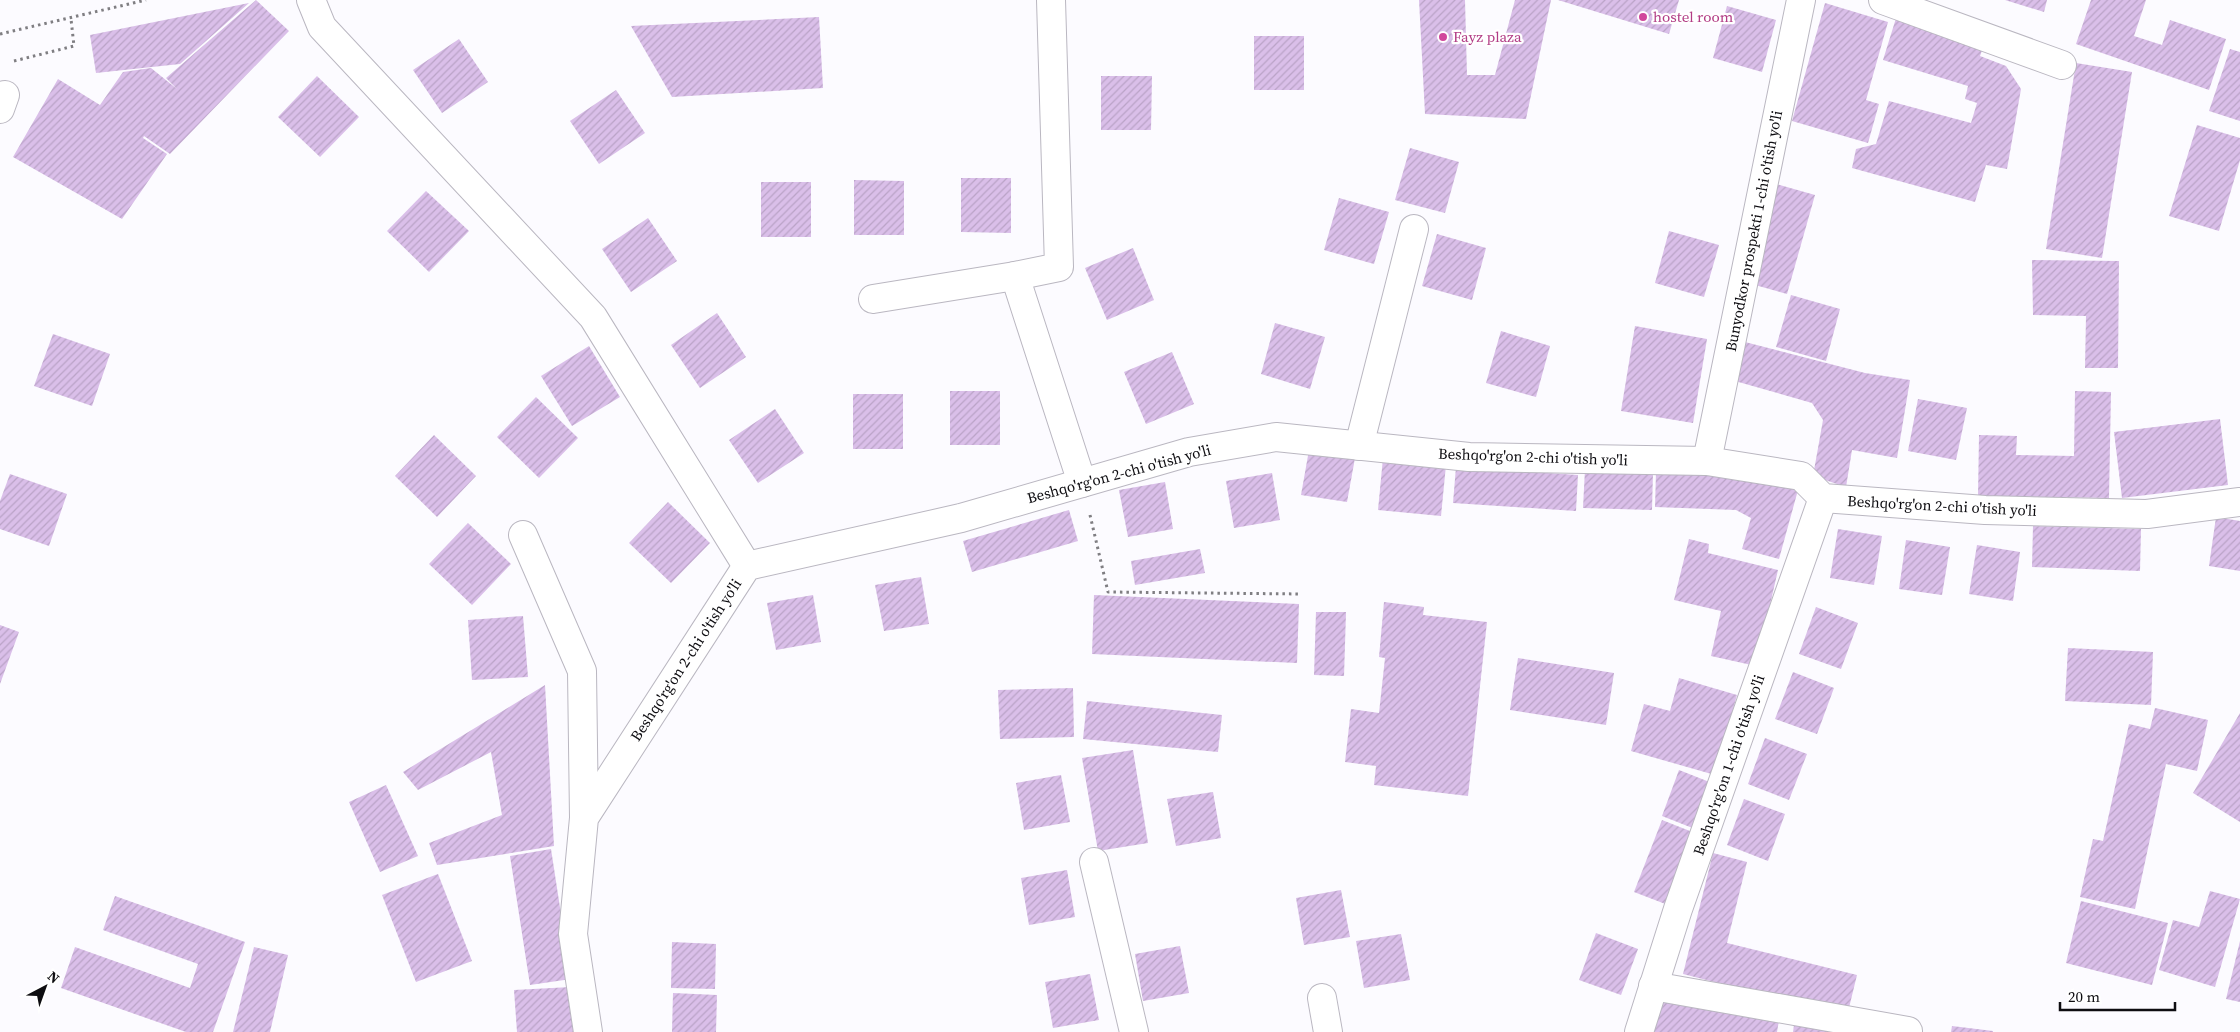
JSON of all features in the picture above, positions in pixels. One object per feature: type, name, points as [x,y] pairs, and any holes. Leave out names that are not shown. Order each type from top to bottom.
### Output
[{"type":"street","points":[[311,0],[322,27],[593,317],[747,566]]},
{"type":"street","points":[[873,299],[1059,267],[1051,0]]},
{"type":"street","name":"Bunyodkor prospekti 1-chi o'tish yo'li","points":[[1708,461],[1801,0]]},
{"type":"street","points":[[1884,0],[2062,65]]},
{"type":"street","points":[[0,96],[5,96],[0,109]]},
{"type":"street","points":[[1359,446],[1414,229]]},
{"type":"street","points":[[1015,276],[1082,483]]},
{"type":"street","name":"Beshqo'rg'on 2-chi o'tish yo'li","points":[[588,1032],[573,934],[584,818],[747,566],[961,518],[1189,452],[1276,436],[1469,457],[1708,461],[1801,476],[1823,498],[1985,510],[2147,514],[2240,502]]},
{"type":"street","name":"Beshqo'rg'on 1-chi o'tish yo'li","points":[[1639,1032],[1653,986],[1823,498]]},
{"type":"street","points":[[522,535],[582,670],[584,818]]},
{"type":"street","points":[[1094,862],[1134,1032]]},
{"type":"street","points":[[1653,986],[1908,1031]]},
{"type":"street","points":[[1322,998],[1328,1032]]},
{"type":"path","points":[[0,34],[146,0]]},
{"type":"path","points":[[9,62],[74,46],[71,19]]},
{"type":"path","points":[[1082,483],[1108,592],[1301,594]]},
{"type":"building","points":[[256,0],[289,31],[170,154],[144,136],[143,138],[167,154],[122,219],[13,157],[58,79],[100,105],[123,72],[151,68],[177,89],[166,78]]},
{"type":"building","name":"Fayz plaza","points":[[1419,0],[1465,0],[1467,75],[1495,75],[1515,0],[1551,0],[1526,119],[1425,114]]},
{"type":"building","name":"hostel room","points":[[1558,0],[1679,0],[1669,34]]},
{"type":"building","points":[[2005,0],[2047,0],[2044,12]]},
{"type":"building","points":[[2091,0],[2146,0],[2134,36],[2162,45],[2170,20],[2226,39],[2209,90],[2076,44]]},
{"type":"building","points":[[249,3],[180,64],[96,73],[90,35]]},
{"type":"building","points":[[1825,3],[1888,22],[1866,100],[1879,104],[1868,143],[1792,121]]},
{"type":"building","points":[[1727,6],[1776,20],[1762,72],[1713,58]]},
{"type":"building","points":[[1897,15],[1984,45],[1980,56],[2006,66],[2021,89],[2007,169],[1986,165],[1975,202],[1852,168],[1856,149],[1876,144],[1889,101],[1971,123],[1977,103],[1965,99],[1968,86],[1883,60]]},
{"type":"building","points":[[819,17],[823,88],[672,97],[631,26]]},
{"type":"building","points":[[1254,36],[1304,36],[1304,90],[1254,90]]},
{"type":"building","points":[[459,39],[488,82],[442,113],[413,70]]},
{"type":"building","points":[[2230,49],[2240,52],[2240,121],[2209,111]]},
{"type":"building","points":[[2076,63],[2132,72],[2102,258],[2046,249]]},
{"type":"building","points":[[317,76],[359,117],[320,157],[278,117]]},
{"type":"building","points":[[1101,76],[1152,76],[1151,130],[1101,130]]},
{"type":"building","points":[[616,90],[645,133],[599,164],[570,121]]},
{"type":"building","points":[[2197,125],[2240,138],[2240,160],[2219,231],[2169,216]]},
{"type":"building","points":[[1410,148],[1459,162],[1445,213],[1395,200]]},
{"type":"building","points":[[961,178],[1011,178],[1011,233],[961,232]]},
{"type":"building","points":[[854,180],[904,181],[904,235],[854,235]]},
{"type":"building","points":[[761,182],[811,182],[811,237],[761,237]]},
{"type":"building","points":[[1776,184],[1815,195],[1787,294],[1748,283]]},
{"type":"building","points":[[426,191],[469,231],[429,272],[387,231]]},
{"type":"building","points":[[1339,198],[1389,212],[1374,264],[1324,250]]},
{"type":"building","points":[[648,218],[677,261],[631,292],[602,249]]},
{"type":"building","points":[[1669,231],[1719,245],[1704,297],[1655,283]]},
{"type":"building","points":[[1437,234],[1486,248],[1472,300],[1422,286]]},
{"type":"building","points":[[1133,248],[1154,300],[1107,320],[1085,268]]},
{"type":"building","points":[[2032,260],[2119,261],[2118,368],[2085,368],[2086,316],[2033,315]]},
{"type":"building","points":[[1791,295],[1840,309],[1826,361],[1776,347]]},
{"type":"building","points":[[717,313],[746,357],[700,388],[671,345]]},
{"type":"building","points":[[1275,323],[1325,337],[1310,389],[1261,374]]},
{"type":"building","points":[[1635,326],[1707,339],[1693,423],[1621,411]]},
{"type":"building","points":[[1501,331],[1550,346],[1536,397],[1486,383]]},
{"type":"building","points":[[53,334],[110,354],[92,406],[34,386]]},
{"type":"building","points":[[1745,342],[1865,373],[1910,380],[1897,458],[1852,450],[1846,487],[1813,476],[1823,420],[1812,403],[1735,381]]},
{"type":"building","points":[[589,346],[620,397],[572,426],[541,376]]},
{"type":"building","points":[[1172,352],[1194,404],[1146,424],[1124,372]]},
{"type":"building","points":[[950,391],[1000,391],[1000,445],[950,445]]},
{"type":"building","points":[[2075,391],[2111,392],[2109,498],[1978,496],[1979,435],[2017,436],[2016,455],[2074,456]]},
{"type":"building","points":[[853,394],[903,394],[903,449],[853,449]]},
{"type":"building","points":[[536,397],[578,438],[539,478],[497,437]]},
{"type":"building","points":[[1918,399],[1967,408],[1956,460],[1908,451]]},
{"type":"building","points":[[775,409],[804,453],[758,483],[729,440]]},
{"type":"building","points":[[2220,419],[2228,485],[2122,498],[2114,432]]},
{"type":"building","points":[[434,435],[476,476],[437,517],[395,476]]},
{"type":"building","points":[[1309,450],[1355,458],[1347,502],[1301,495]]},
{"type":"building","points":[[1383,458],[1446,465],[1441,516],[1378,510]]},
{"type":"building","points":[[1456,467],[1578,475],[1576,511],[1453,503]]},
{"type":"building","points":[[1585,469],[1653,472],[1652,510],[1583,508]]},
{"type":"building","points":[[1656,472],[1745,476],[1798,490],[1779,559],[1742,549],[1751,518],[1736,510],[1655,507]]},
{"type":"building","points":[[1272,473],[1280,520],[1234,528],[1226,481]]},
{"type":"building","points":[[10,474],[67,494],[49,546],[0,529],[0,501]]},
{"type":"building","points":[[1165,482],[1173,529],[1128,537],[1119,490]]},
{"type":"building","points":[[668,502],[710,543],[671,583],[629,543]]},
{"type":"building","points":[[1069,510],[1078,541],[972,572],[963,541]]},
{"type":"building","points":[[2216,517],[2240,521],[2240,571],[2209,566]]},
{"type":"building","points":[[468,523],[511,564],[472,605],[429,564]]},
{"type":"building","points":[[2033,526],[2141,529],[2140,571],[2032,567]]},
{"type":"building","points":[[1838,529],[1882,536],[1874,585],[1830,578]]},
{"type":"building","points":[[1689,539],[1709,544],[1708,553],[1778,570],[1756,666],[1711,656],[1721,611],[1674,600]]},
{"type":"building","points":[[1906,540],[1950,547],[1942,595],[1899,589]]},
{"type":"building","points":[[1977,545],[2020,552],[2013,601],[1969,594]]},
{"type":"building","points":[[1200,549],[1205,573],[1135,585],[1131,561]]},
{"type":"building","points":[[921,577],[929,624],[884,631],[875,585]]},
{"type":"building","points":[[813,595],[821,642],[776,650],[767,603]]},
{"type":"building","points":[[1094,595],[1299,604],[1297,663],[1092,654]]},
{"type":"building","points":[[1384,602],[1424,607],[1423,615],[1487,622],[1468,796],[1374,785],[1376,766],[1345,762],[1351,709],[1379,713],[1385,658],[1379,657]]},
{"type":"building","points":[[1816,607],[1858,623],[1841,669],[1799,654]]},
{"type":"building","points":[[1316,612],[1346,612],[1344,676],[1314,675]]},
{"type":"building","points":[[523,616],[528,677],[472,680],[468,620]]},
{"type":"building","points":[[0,625],[19,632],[0,684]]},
{"type":"building","points":[[2068,648],[2153,652],[2151,705],[2065,701]]},
{"type":"building","points":[[1518,658],[1614,673],[1606,725],[1510,710]]},
{"type":"building","points":[[1793,672],[1834,688],[1817,734],[1775,719]]},
{"type":"building","points":[[1679,678],[1737,695],[1715,775],[1631,751],[1644,704],[1670,711]]},
{"type":"building","points":[[545,685],[554,846],[437,865],[429,843],[502,815],[491,752],[418,790],[403,772]]},
{"type":"building","points":[[1073,688],[1074,737],[1000,739],[998,690]]},
{"type":"building","points":[[1087,701],[1222,715],[1218,752],[1083,739]]},
{"type":"building","points":[[2155,708],[2208,720],[2197,771],[2166,764],[2135,909],[2080,897],[2093,839],[2103,841],[2129,724],[2150,729]]},
{"type":"building","points":[[2240,713],[2240,822],[2193,793]]},
{"type":"building","points":[[1765,738],[1807,754],[1789,800],[1748,784]]},
{"type":"building","points":[[1133,750],[1148,843],[1098,851],[1082,758]]},
{"type":"building","points":[[1679,770],[1712,783],[1695,829],[1662,816]]},
{"type":"building","points":[[1061,775],[1070,822],[1024,830],[1016,783]]},
{"type":"building","points":[[386,785],[418,856],[380,872],[349,802]]},
{"type":"building","points":[[1213,792],[1221,838],[1176,846],[1167,799]]},
{"type":"building","points":[[1744,799],[1785,814],[1768,861],[1727,845]]},
{"type":"building","points":[[1662,820],[1695,833],[1668,905],[1634,892]]},
{"type":"building","points":[[551,849],[571,979],[530,985],[510,856]]},
{"type":"building","points":[[1713,853],[1747,862],[1727,943],[1857,975],[1847,1016],[1683,974]]},
{"type":"building","points":[[1067,870],[1075,917],[1029,925],[1021,878]]},
{"type":"building","points":[[438,874],[472,961],[416,982],[382,895]]},
{"type":"building","points":[[1341,890],[1350,937],[1304,945],[1296,898]]},
{"type":"building","points":[[2210,891],[2240,899],[2215,987],[2159,970],[2173,920],[2199,927]]},
{"type":"building","points":[[115,896],[245,942],[213,1032],[186,1032],[61,988],[75,947],[190,988],[198,964],[103,930]]},
{"type":"building","points":[[2081,901],[2168,923],[2152,985],[2066,963]]},
{"type":"building","points":[[1596,933],[1638,949],[1621,995],[1579,980]]},
{"type":"building","points":[[1401,934],[1410,980],[1364,988],[1356,941]]},
{"type":"building","points":[[2240,941],[2240,1002],[2226,999]]},
{"type":"building","points":[[672,942],[716,944],[715,989],[671,988]]},
{"type":"building","points":[[1180,946],[1189,993],[1143,1001],[1135,954]]},
{"type":"building","points":[[254,947],[288,955],[270,1032],[233,1032]]},
{"type":"building","points":[[1090,974],[1099,1020],[1053,1028],[1045,982]]},
{"type":"building","points":[[571,987],[574,1032],[517,1032],[514,990]]},
{"type":"building","points":[[673,993],[717,995],[716,1032],[672,1032]]},
{"type":"building","points":[[1660,997],[1779,1020],[1777,1032],[1654,1032]]},
{"type":"building","points":[[1795,1018],[1874,1032],[1793,1032]]},
{"type":"building","points":[[1952,1026],[1993,1031],[1993,1032],[1951,1032]]},
{"type":"place","name":"hostel room","points":[[1643,17]]},
{"type":"place","name":"Fayz plaza","points":[[1443,37]]}]
